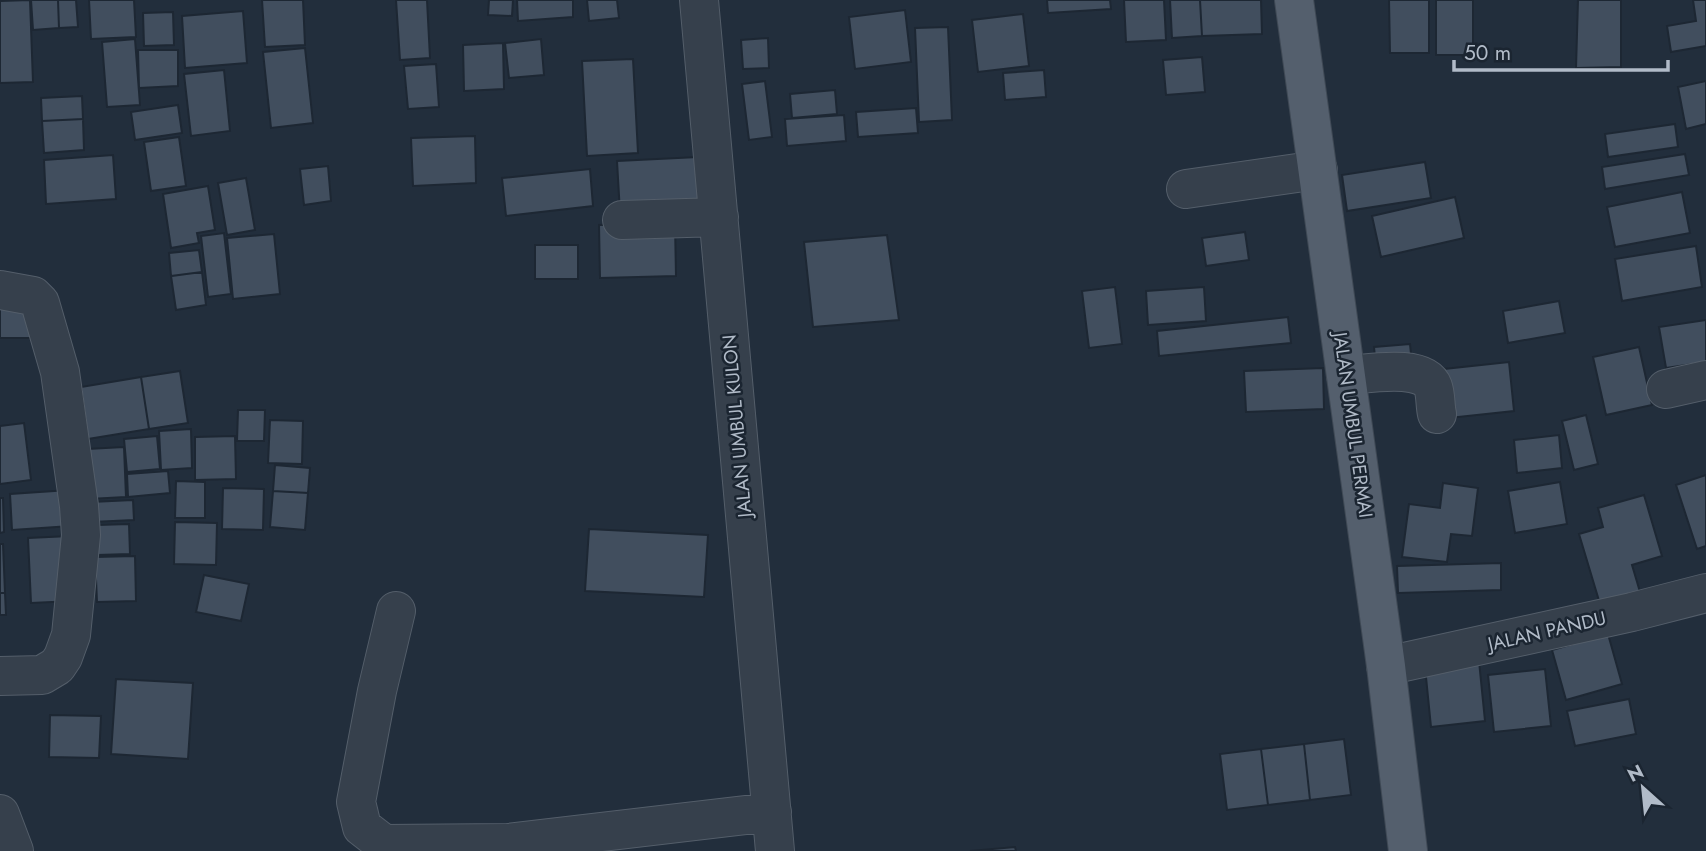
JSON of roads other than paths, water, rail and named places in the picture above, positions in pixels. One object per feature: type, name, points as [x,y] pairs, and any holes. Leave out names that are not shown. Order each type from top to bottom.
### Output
[{"type":"main road","name":"JALAN UMBUL PERMAI","points":[[1294,0],[1387,666],[1408,851]]},
{"type":"street","name":"JALAN UMBUL KULON","points":[[699,0],[775,851]]},
{"type":"street","points":[[1186,189],[1318,170]]},
{"type":"street","points":[[622,220],[719,217]]},
{"type":"street","points":[[0,289],[33,296],[40,303],[60,372],[79,506],[80,535],[71,635],[63,657],[57,666],[42,675],[0,676]]},
{"type":"street","points":[[1346,375],[1412,372],[1424,376],[1433,386],[1437,414]]},
{"type":"street","points":[[1666,389],[1706,380]]},
{"type":"street","name":"JALAN PANDU","points":[[1387,666],[1706,593]]},
{"type":"street","points":[[396,611],[377,691],[356,802],[362,827],[384,844],[508,843],[772,812]]},
{"type":"street","points":[[0,814],[14,851]]}]
